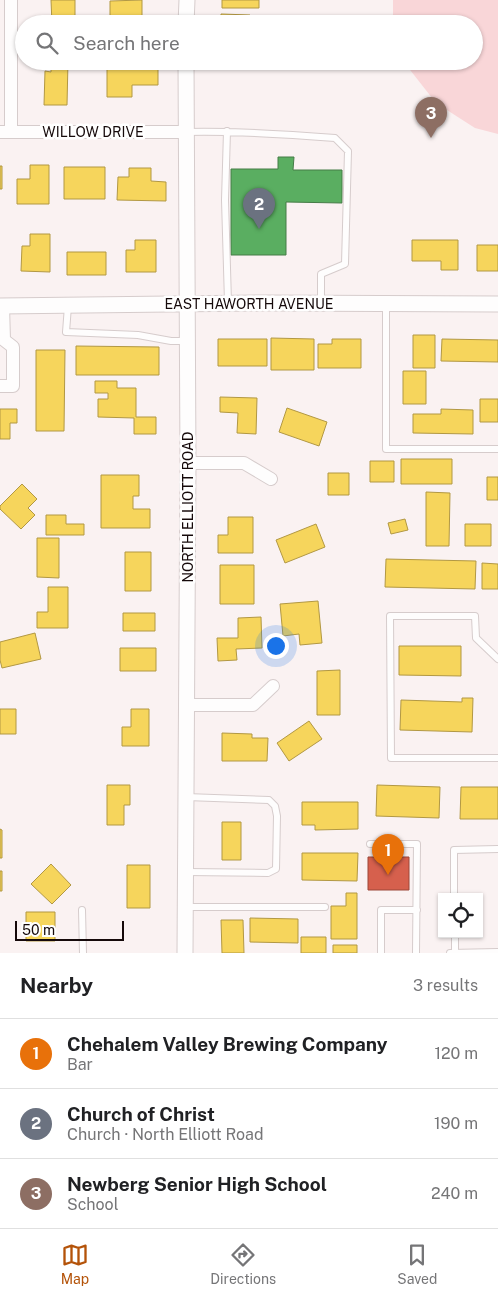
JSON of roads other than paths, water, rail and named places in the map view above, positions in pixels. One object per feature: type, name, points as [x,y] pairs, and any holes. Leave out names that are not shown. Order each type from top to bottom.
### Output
[{"type":"street","points":[[6,132],[11,0]]},
{"type":"street","points":[[186,0],[186,15]]},
{"type":"street","name":"NORTH ELLIOTT ROAD","points":[[185,953],[188,463],[186,70]]},
{"type":"street","name":"WILLOW DRIVE","points":[[6,132],[186,132]]},
{"type":"street","name":"EAST HAWORTH AVENUE","points":[[2,306],[321,303],[498,304]]},
{"type":"street","points":[[0,386],[13,386],[13,347],[4,340],[2,306]]},
{"type":"street","points":[[188,463],[244,464],[271,479]]},
{"type":"street","points":[[187,705],[253,705],[273,686]]},
{"type":"lane","points":[[186,132],[227,131],[335,138],[348,151],[345,264],[321,274],[321,303]]},
{"type":"lane","points":[[227,131],[225,200],[228,304]]},
{"type":"lane","points":[[386,303],[386,449],[498,449]]},
{"type":"lane","points":[[68,306],[66,332],[138,334],[171,341],[187,341]]},
{"type":"lane","points":[[498,659],[476,638],[475,616],[390,616],[391,758],[498,758]]},
{"type":"lane","points":[[186,797],[269,800],[275,806],[277,816],[276,869],[268,873],[186,872]]},
{"type":"lane","points":[[370,844],[417,844],[416,953]]},
{"type":"lane","points":[[454,893],[454,850],[498,849]]},
{"type":"lane","points":[[186,907],[325,907]]},
{"type":"lane","points":[[82,910],[83,953]]},
{"type":"lane","points":[[381,953],[381,910],[417,910]]},
{"type":"lane","points":[[455,938],[455,953]]},
{"type":"lane","points":[[450,953],[498,952]]},
{"type":"place","name":"Newberg Senior High School","points":[[431,138]]},
{"type":"place","name":"Church of Christ","points":[[259,229]]},
{"type":"place","name":"Chehalem Valley Brewing Company","points":[[388,875]]}]
